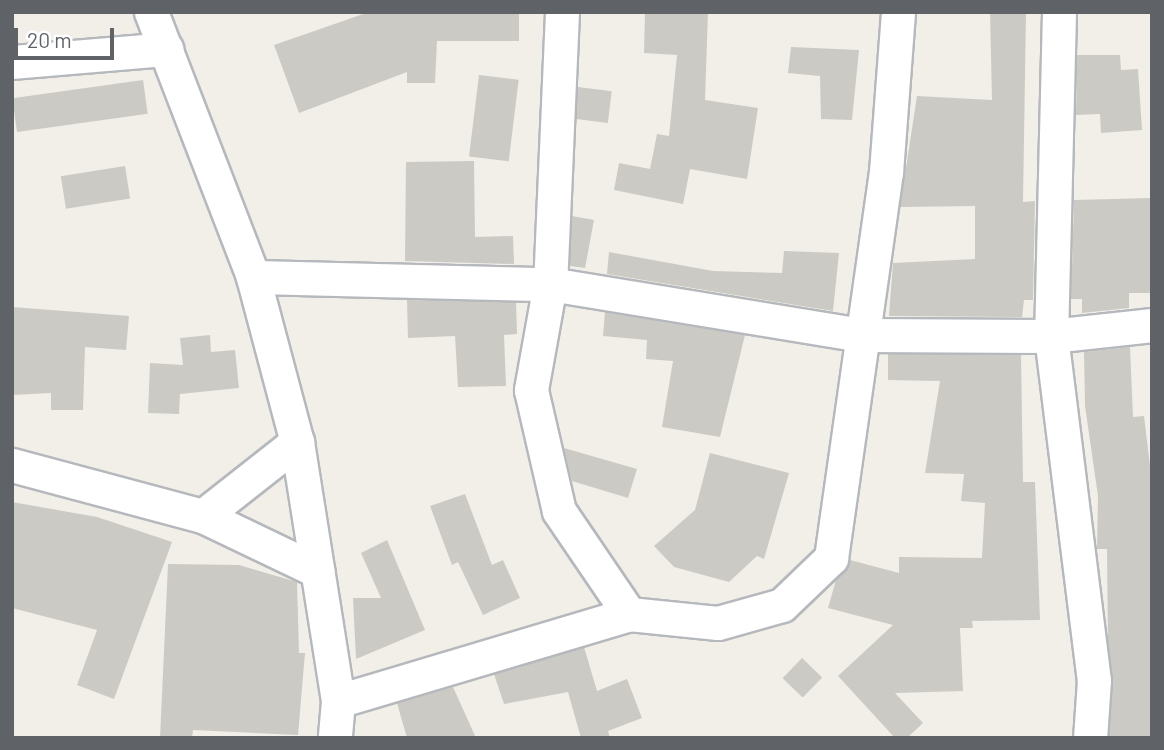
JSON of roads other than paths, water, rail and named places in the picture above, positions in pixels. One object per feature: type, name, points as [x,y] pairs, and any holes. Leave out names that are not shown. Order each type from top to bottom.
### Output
[{"type":"street","points":[[151,12],[253,277],[297,442],[338,701],[335,738]]},
{"type":"street","points":[[562,12],[550,284],[531,390],[559,511],[629,614]]},
{"type":"street","points":[[338,701],[629,614],[718,623],[782,606],[831,558],[886,172],[898,12]]},
{"type":"street","points":[[1059,12],[1051,336],[1094,680],[1090,738]]},
{"type":"street","points":[[12,62],[166,49]]},
{"type":"street","points":[[253,277],[550,284],[863,335],[1051,336],[1152,325]]},
{"type":"street","points":[[203,516],[297,442]]},
{"type":"street","points":[[12,465],[203,516],[318,571]]}]
